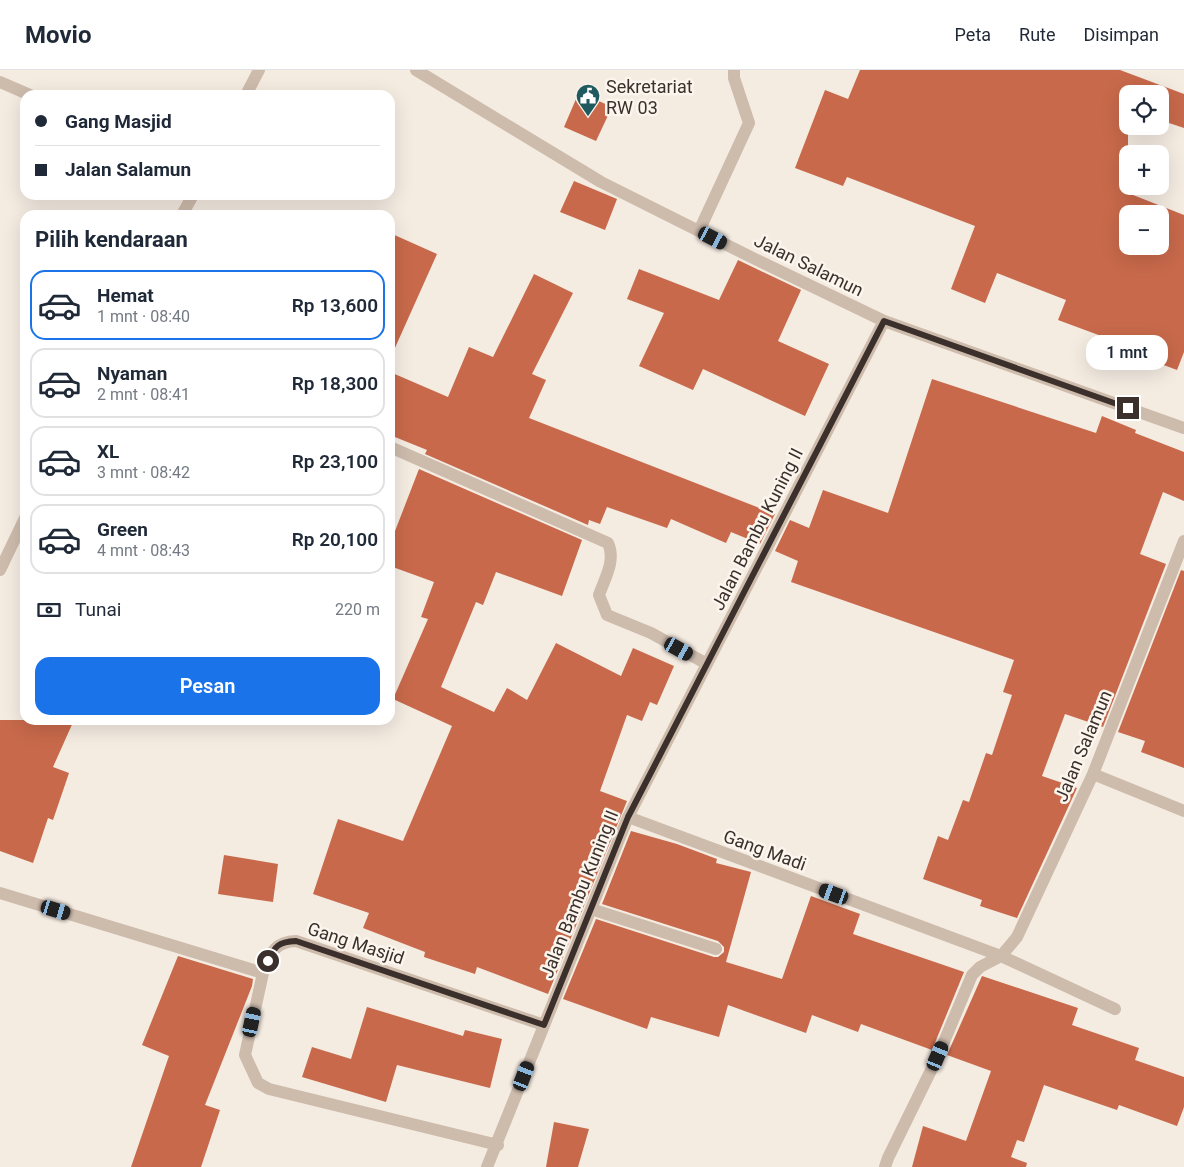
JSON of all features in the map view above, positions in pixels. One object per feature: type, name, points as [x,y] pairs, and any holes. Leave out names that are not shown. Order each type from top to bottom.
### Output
[{"type":"street","points":[[249,90],[259,70]]},
{"type":"street","name":"Jalan Salamun","points":[[416,70],[601,182],[884,321],[1184,428]]},
{"type":"street","points":[[699,231],[749,123],[734,78],[734,70]]},
{"type":"street","points":[[0,82],[20,91]]},
{"type":"street","name":"Jalan Bambu Kuning II","points":[[487,1167],[498,1145],[628,817],[884,321]]},
{"type":"street","points":[[395,449],[608,543],[612,552],[611,561],[599,595],[608,615],[651,633],[707,664]]},
{"type":"street","points":[[0,570],[20,528]]},
{"type":"street","name":"Jalan Salamun","points":[[1001,956],[1017,937],[1093,774],[1184,541]]},
{"type":"street","points":[[1093,774],[1184,811]]},
{"type":"street","name":"Gang Madi","points":[[628,817],[1001,956],[1115,1009]]},
{"type":"street","points":[[0,893],[263,973]]},
{"type":"street","points":[[591,909],[716,949]]},
{"type":"street","name":"Gang Masjid","points":[[498,1145],[269,1089],[258,1083],[245,1055],[263,973],[274,949],[283,941],[296,941],[544,1025]]},
{"type":"street","points":[[885,1167],[938,1056],[972,975],[980,967],[1001,956]]},
{"type":"building","points":[[860,70],[1120,70],[1160,85],[1119,85],[1119,135],[1128,135],[1128,145],[1119,145],[1119,195],[1133,195],[1159,205],[1119,205],[1119,255],[1169,255],[1169,209],[1184,215],[1184,352],[1177,370],[1110,345],[1112,340],[1058,320],[1066,300],[997,273],[985,303],[951,289],[975,226],[847,177],[843,186],[795,168],[825,90],[848,99]]},
{"type":"building","points":[[1169,88],[1184,94],[1184,128],[1169,123]]},
{"type":"building","name":"Sekretariat RW 03","points":[[579,92],[612,107],[596,141],[564,127]]},
{"type":"building","points":[[574,181],[617,199],[605,230],[560,212]]},
{"type":"building","points":[[395,235],[437,254],[395,348]]},
{"type":"building","points":[[738,260],[801,290],[778,341],[829,364],[805,416],[703,369],[693,390],[639,366],[664,313],[627,299],[639,269],[719,300]]},
{"type":"building","points":[[534,274],[573,293],[532,374],[546,380],[529,418],[775,514],[760,544],[731,532],[726,543],[671,519],[667,528],[607,507],[600,524],[589,520],[588,525],[425,454],[427,450],[395,437],[395,374],[448,397],[469,347],[493,357]]},
{"type":"building","points":[[932,379],[1096,433],[1102,416],[1136,430],[1135,433],[1184,452],[1184,501],[1163,492],[1140,554],[1166,564],[1103,727],[1065,714],[1042,776],[1077,788],[1017,918],[980,906],[982,900],[923,879],[938,836],[948,840],[963,800],[969,802],[986,753],[992,755],[1012,695],[1003,692],[1014,660],[791,582],[798,561],[775,551],[790,520],[809,528],[823,490],[888,513]]},
{"type":"building","points":[[419,469],[582,540],[562,596],[496,572],[483,605],[476,602],[441,687],[494,712],[507,688],[527,700],[556,643],[621,676],[633,648],[674,666],[657,705],[650,702],[642,721],[627,715],[600,791],[627,801],[548,994],[477,967],[475,974],[424,957],[425,952],[363,928],[369,913],[313,894],[338,819],[403,841],[452,726],[395,700],[395,694],[428,619],[421,617],[434,582],[395,568],[395,531]]},
{"type":"building","points":[[1181,570],[1184,571],[1184,768],[1141,752],[1145,741],[1118,732]]},
{"type":"building","points":[[0,720],[20,720],[20,725],[72,725],[53,767],[69,773],[53,820],[48,818],[33,863],[0,851]]},
{"type":"building","points":[[631,831],[677,844],[717,859],[716,863],[751,872],[726,962],[782,979],[811,896],[860,914],[853,934],[964,972],[932,1050],[861,1024],[858,1032],[812,1015],[806,1033],[728,1005],[719,1037],[651,1017],[647,1029],[563,999],[596,919],[714,957],[718,957],[724,952],[724,947],[718,941],[602,904]]},
{"type":"building","points":[[224,855],[278,864],[273,902],[218,894]]},
{"type":"building","points":[[178,956],[253,979],[252,986],[205,1105],[220,1110],[201,1167],[131,1167],[169,1056],[142,1045]]},
{"type":"building","points":[[982,976],[1078,1008],[1072,1025],[1139,1048],[1135,1060],[1184,1077],[1184,1107],[1177,1126],[1119,1105],[1117,1110],[1044,1085],[1024,1142],[1017,1140],[1011,1157],[1027,1163],[1026,1167],[912,1167],[923,1126],[966,1141],[991,1071],[947,1055]]},
{"type":"building","points":[[367,1007],[463,1036],[465,1030],[502,1039],[490,1088],[397,1065],[386,1102],[302,1077],[312,1047],[351,1059]]},
{"type":"building","points":[[554,1122],[589,1129],[578,1167],[546,1167]]},
{"type":"place","name":"Sekretariat RW 03","points":[[588,117]]},
{"type":"route","points":[[268,961],[274,949],[283,941],[296,941],[544,1025],[628,817],[884,321],[1128,408]]}]
